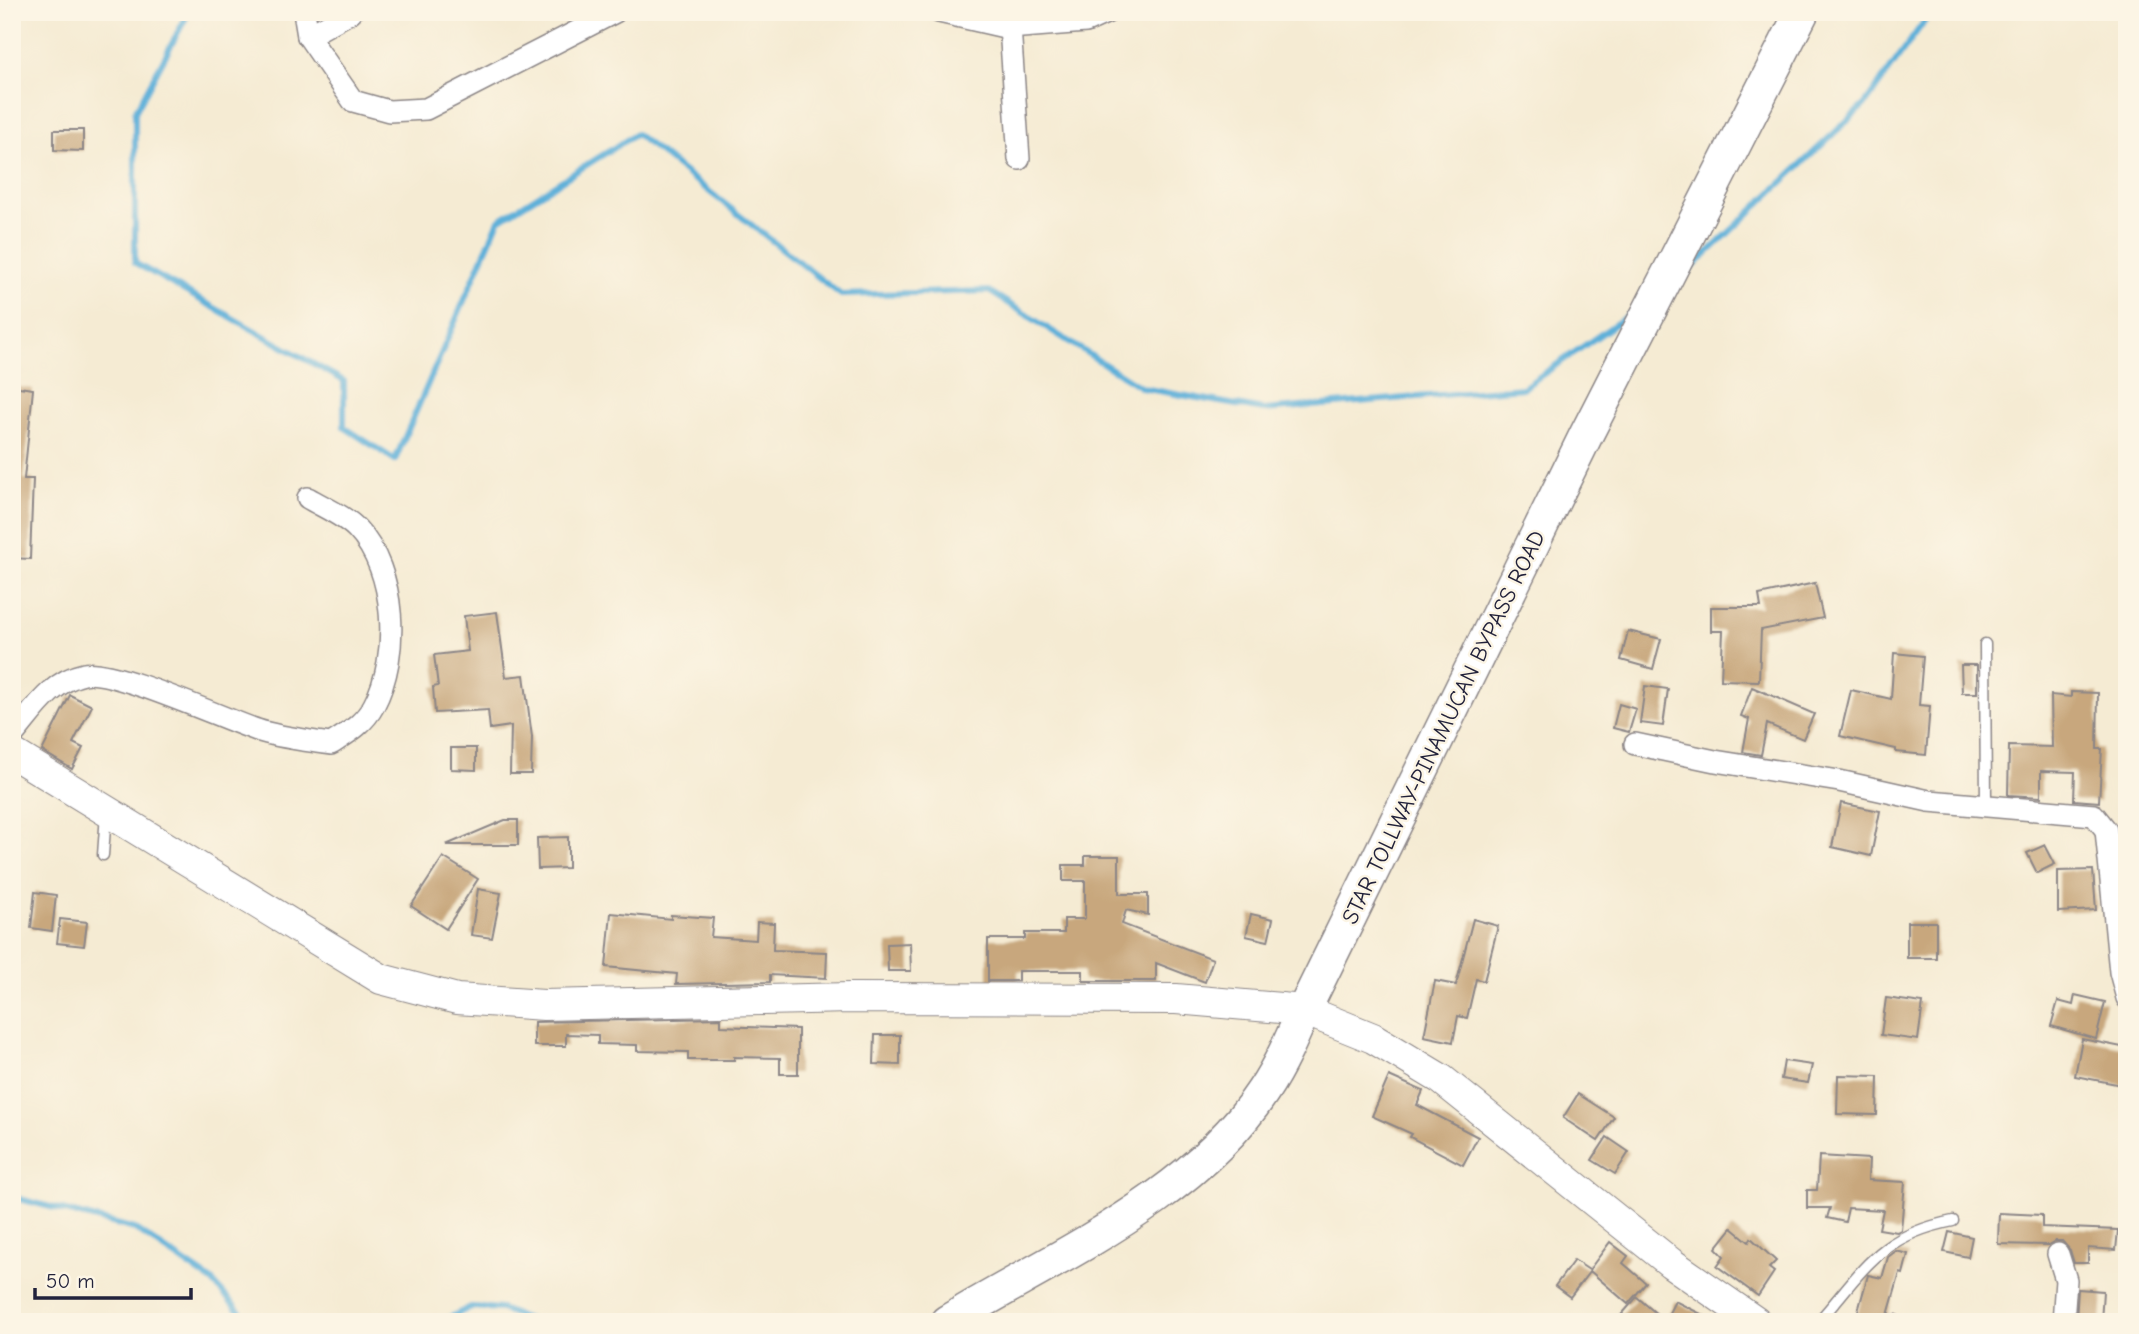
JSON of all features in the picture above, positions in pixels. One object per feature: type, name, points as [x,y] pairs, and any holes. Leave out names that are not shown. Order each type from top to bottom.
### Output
[{"type":"main road","name":"STAR TOLLWAY-PINAMUCAN BYPASS ROAD","points":[[947,1322],[1119,1223],[1197,1164],[1233,1130],[1263,1092],[1287,1050],[1304,1010],[1586,435],[1802,12]]},
{"type":"street","points":[[304,12],[307,36],[354,101],[389,111],[426,109],[615,12]]},
{"type":"street","points":[[307,36],[351,12]]},
{"type":"street","points":[[939,12],[1009,20],[1086,22],[1108,12]]},
{"type":"street","points":[[1009,20],[1019,159]]},
{"type":"street","points":[[12,736],[64,680],[87,673],[118,678],[260,732],[331,744],[356,729],[373,706],[388,670],[391,612],[378,559],[356,528],[308,498]]},
{"type":"street","points":[[1635,744],[1715,761],[1839,781],[1929,801],[2094,815],[2106,831],[2115,884],[2120,972],[2127,998]]},
{"type":"street","points":[[12,753],[381,979],[457,999],[544,1004],[850,998],[1176,999],[1304,1010],[1373,1038],[1441,1079],[1671,1263],[1756,1322]]},
{"type":"street","points":[[2058,1254],[2066,1280],[2063,1322]]},
{"type":"lane","points":[[1985,644],[1986,805]]},
{"type":"lane","points":[[103,855],[106,812]]},
{"type":"lane","points":[[1818,1322],[1882,1249],[1911,1232],[1953,1221]]},
{"type":"building","points":[[54,130],[83,130],[83,151],[54,150]]},
{"type":"building","points":[[12,386],[33,389],[24,479],[33,479],[30,559],[12,558]]},
{"type":"building","points":[[1815,583],[1823,618],[1761,630],[1759,681],[1721,680],[1723,631],[1711,631],[1711,607],[1761,607],[1759,595]]},
{"type":"building","points":[[497,612],[506,677],[524,675],[532,737],[531,774],[510,774],[511,726],[490,729],[488,710],[435,713],[433,687],[438,686],[434,655],[468,651],[464,616]]},
{"type":"building","points":[[1628,631],[1661,639],[1653,669],[1621,660]]},
{"type":"building","points":[[1894,653],[1923,656],[1919,705],[1930,706],[1926,755],[1896,752],[1896,749],[1840,736],[1851,690],[1891,699]]},
{"type":"building","points":[[1961,665],[1977,665],[1977,693],[1962,693]]},
{"type":"building","points":[[1645,686],[1668,689],[1663,726],[1640,723]]},
{"type":"building","points":[[1752,687],[1814,714],[1803,739],[1767,724],[1761,755],[1743,752],[1749,719],[1741,716]]},
{"type":"building","points":[[2071,692],[2098,693],[2097,749],[2102,749],[2099,802],[2074,800],[2075,772],[2041,771],[2041,797],[2008,795],[2009,746],[2052,747],[2051,695],[2071,697]]},
{"type":"building","points":[[70,695],[92,706],[73,743],[83,748],[72,769],[42,751]]},
{"type":"building","points":[[1619,704],[1636,709],[1629,732],[1613,728]]},
{"type":"building","points":[[451,748],[476,748],[476,770],[451,769]]},
{"type":"building","points":[[1841,803],[1880,811],[1871,856],[1832,847]]},
{"type":"building","points":[[505,820],[518,820],[518,845],[446,845]]},
{"type":"building","points":[[568,837],[568,868],[538,869],[537,838]]},
{"type":"building","points":[[2045,845],[2055,864],[2037,873],[2027,853]]},
{"type":"building","points":[[1085,856],[1119,856],[1119,894],[1148,894],[1148,915],[1126,910],[1122,924],[1213,959],[1205,982],[1156,963],[1156,981],[1083,981],[1083,971],[1018,971],[1018,981],[988,981],[988,939],[1025,939],[1025,933],[1064,933],[1064,919],[1085,919],[1085,881],[1063,881],[1063,865],[1085,865]]},
{"type":"building","points":[[443,857],[478,879],[446,929],[411,906]]},
{"type":"building","points":[[2093,870],[2096,910],[2058,912],[2058,871]]},
{"type":"building","points":[[478,889],[501,893],[492,938],[471,935]]},
{"type":"building","points":[[35,892],[56,895],[52,931],[31,928]]},
{"type":"building","points":[[611,913],[671,919],[671,915],[713,918],[711,937],[756,940],[757,922],[774,923],[773,950],[827,952],[826,978],[770,975],[770,982],[676,984],[677,974],[606,967]]},
{"type":"building","points":[[1251,914],[1273,919],[1268,941],[1246,936]]},
{"type":"building","points":[[60,919],[87,922],[84,946],[57,943]]},
{"type":"building","points":[[1473,919],[1498,926],[1484,981],[1476,979],[1467,1018],[1458,1016],[1453,1042],[1424,1036],[1435,981],[1456,985]]},
{"type":"building","points":[[1907,922],[1936,922],[1936,958],[1907,958]]},
{"type":"building","points":[[910,943],[911,971],[888,971],[887,944]]},
{"type":"building","points":[[2075,995],[2105,1002],[2096,1039],[2051,1026],[2058,1001],[2073,1005]]},
{"type":"building","points":[[1886,998],[1923,1003],[1918,1040],[1881,1035]]},
{"type":"building","points":[[721,1018],[721,1026],[798,1029],[798,1074],[780,1074],[780,1058],[688,1060],[688,1052],[637,1051],[637,1045],[598,1044],[598,1035],[566,1034],[566,1046],[534,1046],[534,1022]]},
{"type":"building","points":[[875,1035],[900,1035],[900,1065],[874,1064]]},
{"type":"building","points":[[2082,1039],[2127,1048],[2127,1086],[2075,1076]]},
{"type":"building","points":[[1784,1061],[1812,1065],[1808,1083],[1781,1079]]},
{"type":"building","points":[[1838,1075],[1878,1076],[1877,1115],[1837,1114]]},
{"type":"building","points":[[1389,1076],[1423,1091],[1417,1105],[1478,1137],[1463,1165],[1410,1137],[1412,1134],[1372,1116]]},
{"type":"building","points":[[1578,1094],[1614,1117],[1598,1141],[1563,1118]]},
{"type":"building","points":[[1607,1137],[1629,1152],[1615,1174],[1592,1160]]},
{"type":"building","points":[[1819,1156],[1869,1159],[1868,1180],[1905,1182],[1901,1230],[1897,1232],[1879,1229],[1883,1210],[1848,1208],[1845,1222],[1827,1218],[1830,1208],[1807,1208],[1807,1190],[1817,1190]]},
{"type":"building","points":[[1999,1213],[2042,1215],[2042,1227],[2118,1230],[2116,1250],[2088,1248],[2088,1263],[2074,1263],[2070,1250],[2062,1241],[2048,1245],[1998,1244]]},
{"type":"building","points":[[1732,1228],[1749,1242],[1751,1238],[1776,1261],[1769,1268],[1774,1272],[1758,1296],[1717,1266],[1724,1256],[1716,1248]]},
{"type":"building","points":[[1949,1232],[1972,1237],[1968,1257],[1944,1252]]},
{"type":"building","points":[[1610,1242],[1628,1256],[1623,1263],[1646,1283],[1628,1304],[1590,1271],[1570,1297],[1555,1286],[1574,1260],[1589,1270]]},
{"type":"building","points":[[1896,1251],[1908,1254],[1886,1322],[1855,1322],[1868,1275],[1882,1278],[1888,1257]]},
{"type":"building","points":[[2078,1289],[2103,1291],[2101,1322],[2076,1322]]},
{"type":"building","points":[[1637,1297],[1665,1321],[1675,1301],[1717,1322],[1615,1322]]},
{"type":"waterway","points":[[189,12],[135,112],[135,263],[344,381],[344,427],[395,460],[499,220],[636,134],[841,295],[989,291],[1142,388],[1264,410],[1523,388],[1633,312]]},
{"type":"waterway","points":[[1684,275],[1865,104],[1931,12]]},
{"type":"waterway","points":[[12,1197],[135,1229],[212,1281],[249,1322]]},
{"type":"waterway","points":[[441,1322],[471,1307],[501,1309],[535,1322]]}]
